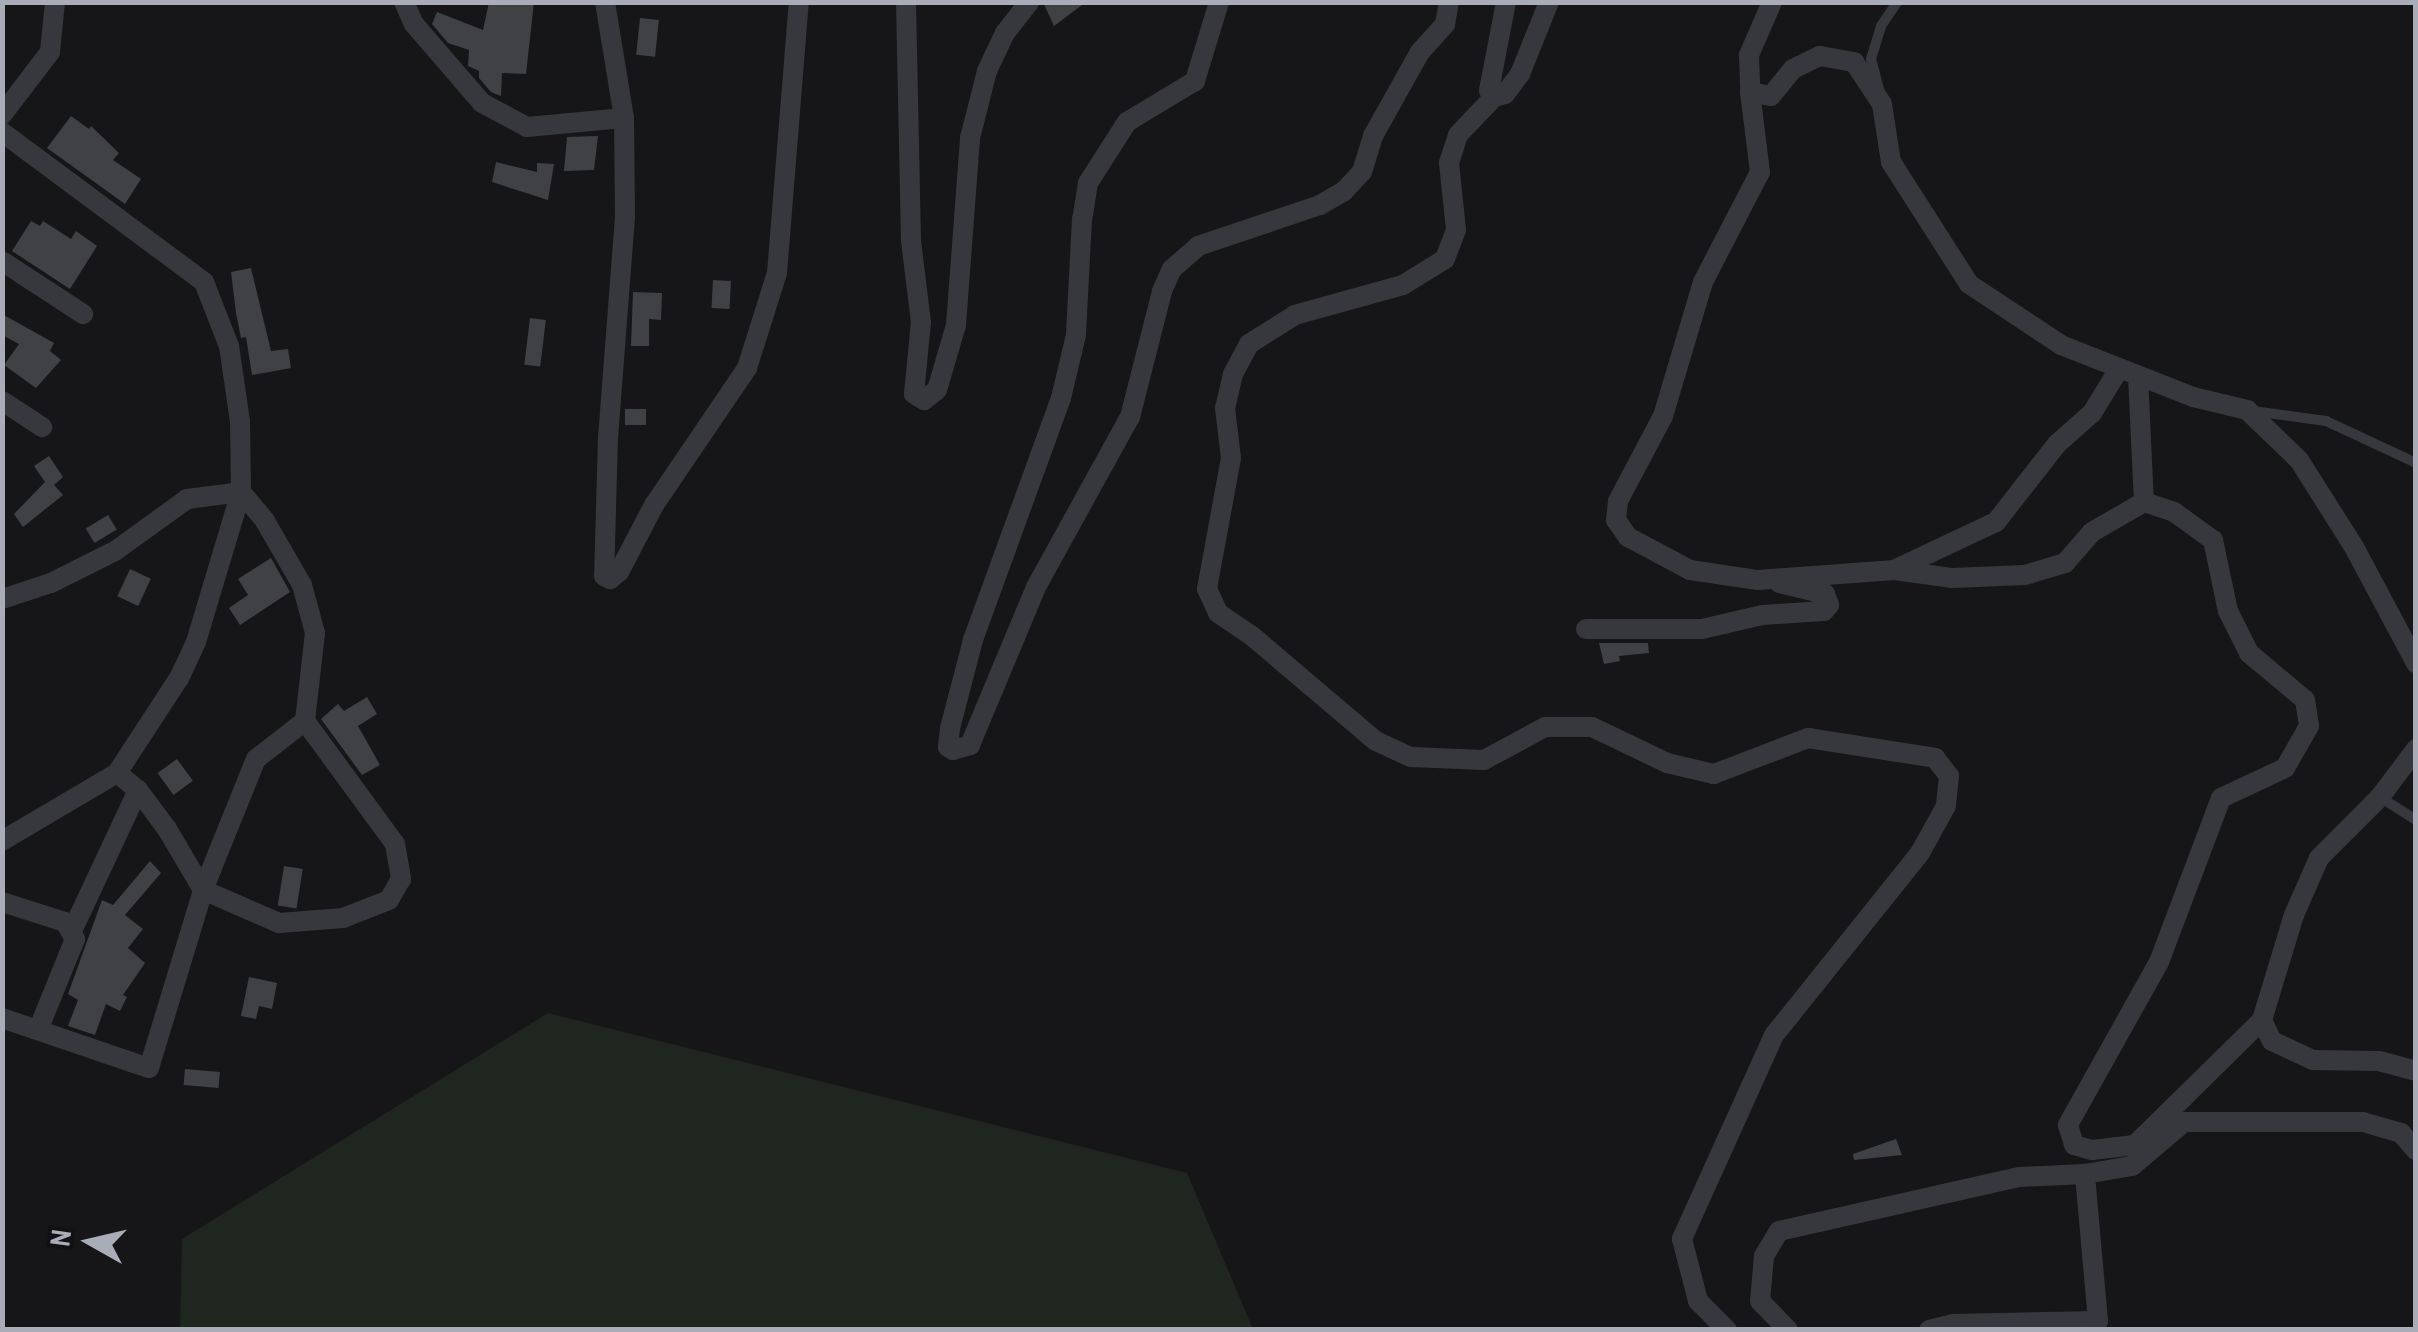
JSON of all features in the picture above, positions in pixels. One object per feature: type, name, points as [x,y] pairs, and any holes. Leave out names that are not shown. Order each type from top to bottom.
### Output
[{"type":"street","points":[[2,115],[50,52],[54,2]]},
{"type":"street","points":[[404,2],[414,24],[482,103],[527,127],[624,118]]},
{"type":"street","points":[[604,2],[624,118],[626,217],[608,438],[604,576],[610,579],[619,572],[654,505],[747,368],[776,273],[799,2]]},
{"type":"street","points":[[612,38],[619,2]]},
{"type":"street","points":[[906,2],[910,241],[921,322],[914,394],[924,400],[937,390],[956,325],[970,138],[987,72],[1006,33],[1029,2]]},
{"type":"street","points":[[1219,2],[1195,82],[1127,122],[1088,183],[1082,219],[1076,335],[1061,398],[973,640],[950,728],[948,746],[953,750],[970,745],[1036,587],[1130,417],[1172,269],[1198,246],[1320,205],[1344,191],[1362,172],[1373,136],[1420,52],[1440,34],[1449,2]]},
{"type":"street","points":[[1494,98],[1489,90],[1506,2]]},
{"type":"street","points":[[1549,2],[1520,74],[1505,94],[1494,98],[1458,135],[1449,163],[1456,230],[1445,259],[1403,285],[1294,315],[1248,344],[1233,374],[1225,408],[1231,458],[1206,588],[1218,613],[1376,741],[1411,758],[1484,760],[1545,727],[1592,727],[1668,764],[1714,774],[1808,738],[1935,758],[1949,776],[1946,806],[1920,853],[1774,1035],[1682,1239],[1698,1301],[1726,1330]]},
{"type":"street","points":[[1586,630],[1702,628],[1762,615],[1824,611],[1830,606],[1825,594],[1690,570],[1628,537],[1616,520],[1618,501],[1663,416],[1703,282],[1760,172],[1749,55],[1772,2]]},
{"type":"street","points":[[1750,92],[1771,96],[1792,69],[1820,56],[1854,62],[1882,104],[1891,162],[1969,284],[2061,345],[2193,397],[2247,410],[2299,460],[2354,547],[2416,663]]},
{"type":"street","points":[[2,132],[204,282],[229,346],[240,421],[241,492],[196,642],[179,678],[117,773],[2,841]]},
{"type":"street","points":[[2,261],[82,314]]},
{"type":"street","points":[[2128,372],[2144,502]]},
{"type":"street","points":[[1894,570],[1996,522],[2057,444],[2092,413],[2128,372]]},
{"type":"street","points":[[2,400],[42,426]]},
{"type":"street","points":[[2,599],[52,583],[115,551],[187,499],[241,492]]},
{"type":"street","points":[[117,773],[138,790],[203,890],[279,923],[344,918],[389,900],[401,880],[396,844],[305,721],[314,633],[302,586],[265,521],[241,492]]},
{"type":"street","points":[[1758,580],[1894,570],[1952,578],[2025,575],[2065,564],[2092,532],[2144,502],[2174,512],[2213,540],[2228,611],[2249,653],[2305,700],[2309,726],[2285,768],[2221,798],[2159,962],[2068,1124],[2074,1144],[2092,1150],[2135,1146],[2178,1115],[2363,1122],[2401,1134],[2416,1150]]},
{"type":"street","points":[[2,1018],[149,1068],[203,890],[256,759],[305,721]]},
{"type":"street","points":[[1788,1330],[1760,1301],[1764,1256],[1779,1231],[2019,1176],[2085,1174],[2132,1166],[2262,1020],[2294,915],[2319,858],[2380,797],[2416,750]]},
{"type":"street","points":[[72,930],[138,790]]},
{"type":"street","points":[[2,902],[65,922],[75,940],[38,1030]]},
{"type":"street","points":[[2262,1020],[2272,1041],[2313,1060],[2379,1061],[2416,1070]]},
{"type":"street","points":[[1929,1330],[1953,1324],[2098,1321],[2085,1174]]},
{"type":"lane","points":[[1882,104],[1872,58],[1881,26],[1897,2]]},
{"type":"lane","points":[[2247,410],[2326,421],[2416,463]]},
{"type":"lane","points":[[2380,797],[2416,820]]},
{"type":"shaded area","points":[[548,1013],[1187,1173],[1253,1329],[180,1329],[182,1239]]},
{"type":"building","points":[[489,2],[534,2],[526,74],[502,73],[501,96],[491,92],[479,78],[479,71],[468,66],[469,50],[448,43],[432,24],[437,12],[483,30]]},
{"type":"building","points":[[1043,2],[1086,2],[1054,26]]},
{"type":"building","points":[[640,18],[659,20],[655,57],[636,55]]},
{"type":"building","points":[[71,116],[89,129],[91,126],[119,153],[113,160],[141,179],[125,204],[47,148]]},
{"type":"building","points":[[598,136],[594,170],[564,171],[567,137]]},
{"type":"building","points":[[496,162],[537,172],[537,163],[554,164],[548,200],[492,182]]},
{"type":"building","points":[[31,221],[40,226],[43,221],[71,239],[76,231],[97,246],[70,289],[12,251]]},
{"type":"building","points":[[251,268],[271,351],[288,349],[291,368],[252,375],[246,337],[241,338],[231,272]]},
{"type":"building","points":[[713,280],[731,281],[730,309],[712,308]]},
{"type":"building","points":[[633,292],[662,293],[661,320],[649,319],[649,346],[631,346]]},
{"type":"building","points":[[2,314],[54,343],[50,351],[61,360],[36,388],[4,365],[19,344],[2,335]]},
{"type":"building","points":[[530,318],[546,320],[540,367],[524,365]]},
{"type":"building","points":[[625,409],[646,409],[646,425],[625,425]]},
{"type":"building","points":[[49,456],[63,477],[54,485],[63,495],[23,527],[14,514],[45,482],[34,466]]},
{"type":"building","points":[[108,515],[117,530],[94,543],[86,528]]},
{"type":"building","points":[[271,558],[290,592],[240,625],[229,608],[248,595],[238,579]]},
{"type":"building","points":[[130,569],[151,579],[138,606],[117,596]]},
{"type":"building","points":[[1599,643],[1648,643],[1649,653],[1619,656],[1620,661],[1604,664]]},
{"type":"building","points":[[367,697],[377,714],[358,726],[380,765],[362,775],[321,719],[338,704],[344,711]]},
{"type":"building","points":[[177,759],[193,781],[173,795],[158,773]]},
{"type":"building","points":[[150,861],[161,873],[125,915],[143,929],[128,948],[145,963],[123,995],[127,997],[120,1011],[106,1004],[95,1035],[68,1026],[78,1000],[68,994],[102,900],[113,905]]},
{"type":"building","points":[[284,866],[303,869],[297,908],[278,906]]},
{"type":"building","points":[[249,977],[277,983],[272,1009],[259,1006],[256,1019],[241,1016]]},
{"type":"building","points":[[185,1069],[220,1072],[218,1088],[184,1085]]},
{"type":"building","points":[[1896,1139],[1902,1155],[1854,1160],[1853,1154]]}]
